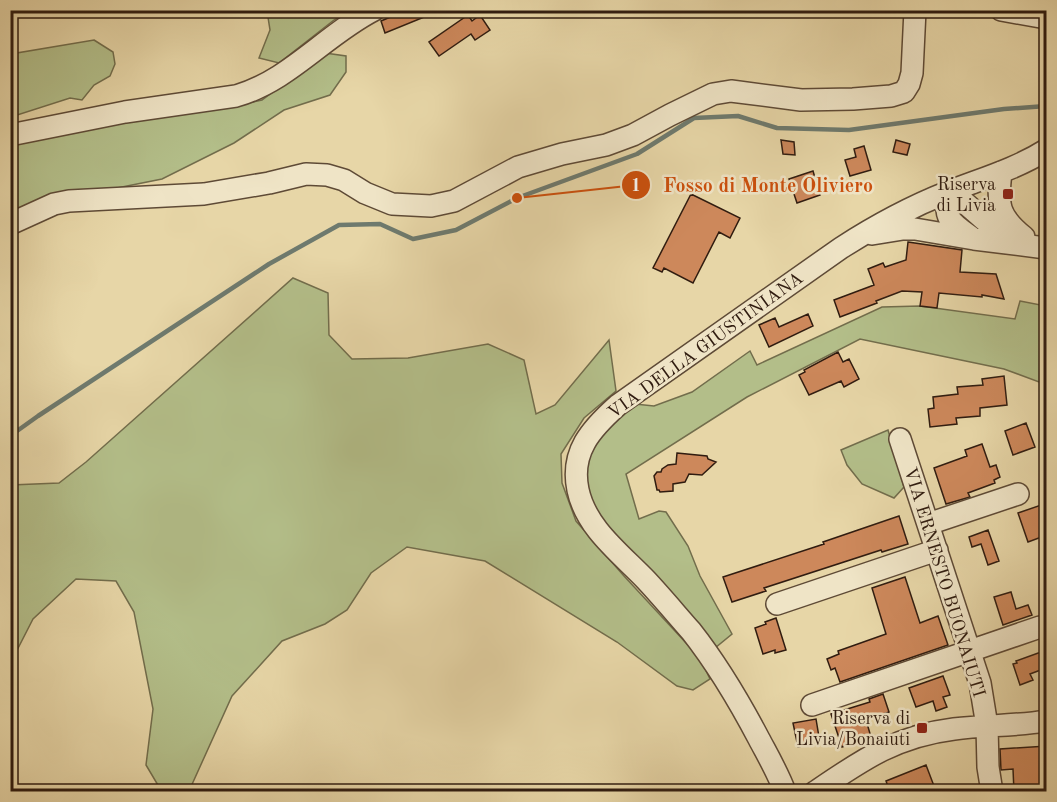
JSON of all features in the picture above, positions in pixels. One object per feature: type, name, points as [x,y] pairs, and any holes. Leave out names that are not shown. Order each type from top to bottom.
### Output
[{"type":"street","points":[[10,135],[125,112],[247,94],[277,79],[330,37],[374,10]]},
{"type":"street","points":[[10,224],[54,204],[69,201],[204,194],[306,174],[344,180],[365,193],[392,204],[431,206],[454,201],[518,167],[562,154],[606,145],[633,135],[713,94],[731,91],[801,100],[872,98],[904,92],[912,73],[915,10]]},
{"type":"street","points":[[1000,10],[1047,18]]},
{"type":"street","name":"VIA DELLA GIUSTINIANA","points":[[785,792],[779,776],[739,702],[711,657],[677,614],[593,524],[580,498],[577,479],[579,456],[593,429],[618,405],[821,262],[907,210],[1001,172],[1047,150]]},
{"type":"street","points":[[1001,172],[998,195],[1005,219],[1040,247]]},
{"type":"street","points":[[974,239],[949,219],[946,209],[949,192],[996,230],[1040,247]]},
{"type":"street","points":[[861,236],[915,229],[1040,247]]},
{"type":"street","name":"VIA ERNESTO BUONAIUTI","points":[[900,439],[980,683],[987,726],[988,767],[992,792]]},
{"type":"street","points":[[928,524],[1018,494]]},
{"type":"street","points":[[777,604],[937,550]]},
{"type":"street","points":[[812,705],[1040,627]]},
{"type":"street","points":[[815,792],[854,765],[888,746],[913,738],[951,729],[1047,721]]},
{"type":"green space","points":[[267,10],[349,11],[279,63],[259,58],[270,30]]},
{"type":"green space","points":[[94,40],[113,52],[115,64],[110,76],[94,85],[82,100],[70,98],[11,117],[11,54]]},
{"type":"green space","points":[[325,53],[346,56],[346,72],[330,95],[284,110],[234,143],[162,179],[102,191],[11,214],[11,144],[117,122],[226,108],[262,100]]},
{"type":"green space","points":[[293,278],[328,293],[329,335],[352,359],[408,358],[488,344],[524,360],[536,414],[555,405],[609,340],[616,391],[584,418],[561,454],[562,483],[576,521],[700,658],[710,679],[693,690],[677,686],[617,642],[485,561],[407,547],[371,573],[347,610],[325,624],[282,641],[232,696],[189,791],[162,792],[146,765],[153,709],[134,612],[116,581],[76,579],[33,619],[11,662],[11,485],[59,483],[86,462]]},
{"type":"green space","points":[[1020,301],[1046,306],[1046,398],[1042,383],[1004,369],[860,339],[747,397],[626,474],[639,519],[659,511],[666,512],[688,546],[700,576],[732,634],[715,648],[608,530],[593,504],[586,482],[588,455],[605,429],[635,404],[654,406],[692,392],[750,351],[757,365],[882,307],[920,306],[1015,319]]},
{"type":"green space","points":[[888,430],[904,487],[894,498],[862,484],[847,465],[841,450]]},
{"type":"building","points":[[407,10],[439,11],[385,33],[381,21]]},
{"type":"building","points":[[468,15],[472,21],[480,15],[490,30],[475,40],[471,34],[439,56],[429,42]]},
{"type":"building","points":[[781,140],[794,142],[795,155],[783,154]]},
{"type":"building","points":[[896,140],[910,144],[907,155],[893,152]]},
{"type":"building","points":[[864,146],[871,170],[850,176],[845,160],[856,157],[854,149]]},
{"type":"building","points":[[813,171],[820,195],[797,203],[789,179]]},
{"type":"building","points":[[691,194],[740,218],[730,238],[719,232],[693,283],[664,268],[662,272],[653,268]]},
{"type":"building","points":[[908,242],[962,250],[960,272],[996,274],[1004,299],[982,295],[982,297],[939,293],[937,308],[920,306],[922,292],[902,291],[840,317],[834,300],[874,285],[868,269],[883,263],[885,267],[906,260]]},
{"type":"building","points":[[808,314],[813,326],[769,347],[759,325],[775,318],[779,327]]},
{"type":"building","points":[[838,352],[843,362],[849,359],[859,379],[844,387],[841,381],[809,395],[799,375]]},
{"type":"building","points":[[1004,376],[1007,405],[980,408],[980,416],[956,418],[957,424],[930,427],[928,409],[934,408],[933,397],[958,394],[957,387],[983,385],[982,379]]},
{"type":"building","points":[[1026,423],[1035,447],[1013,455],[1005,431]]},
{"type":"building","points":[[982,444],[990,467],[996,465],[1000,477],[994,480],[995,483],[968,493],[970,497],[946,504],[934,468],[967,456],[965,450]]},
{"type":"building","points":[[677,453],[707,456],[708,459],[716,462],[702,475],[689,474],[685,482],[673,484],[673,491],[660,492],[657,490],[654,476],[668,465],[676,464]]},
{"type":"building","points":[[1047,503],[1047,535],[1028,542],[1018,513]]},
{"type":"building","points":[[899,516],[908,544],[882,552],[881,550],[764,588],[766,591],[732,602],[723,577],[824,544],[823,542]]},
{"type":"building","points":[[988,530],[999,561],[988,565],[981,544],[972,547],[969,537]]},
{"type":"building","points":[[905,577],[920,623],[938,616],[948,645],[840,682],[835,668],[831,670],[827,659],[839,654],[838,651],[886,634],[872,588]]},
{"type":"building","points":[[1011,592],[1016,609],[1028,605],[1032,615],[1003,625],[994,597]]},
{"type":"building","points":[[776,618],[786,650],[775,653],[775,650],[763,654],[755,628]]},
{"type":"building","points":[[1041,652],[1046,668],[1030,674],[1033,680],[1020,685],[1013,664]]},
{"type":"building","points":[[943,676],[950,695],[943,697],[947,707],[936,711],[933,701],[916,707],[909,688]]},
{"type":"building","points":[[883,694],[889,712],[866,720],[871,737],[842,747],[831,714],[870,702],[869,699]]},
{"type":"building","points":[[816,719],[820,743],[798,747],[793,723]]},
{"type":"building","points":[[1047,746],[1047,792],[1014,792],[1013,769],[1001,770],[1000,749]]},
{"type":"building","points":[[926,765],[935,792],[890,792],[886,781]]},
{"type":"waterway","points":[[10,436],[269,264],[339,225],[380,224],[413,239],[456,230],[517,198],[637,154],[694,118],[738,116],[777,128],[849,130],[1004,109],[1046,106]]},
{"type":"place","name":"Riserva di Livia","points":[[1008,194]]},
{"type":"place","name":"Fosso di Monte Oliviero","points":[[517,198]]},
{"type":"place","name":"Riserva di Livia/Bonaiuti","points":[[922,728]]}]
